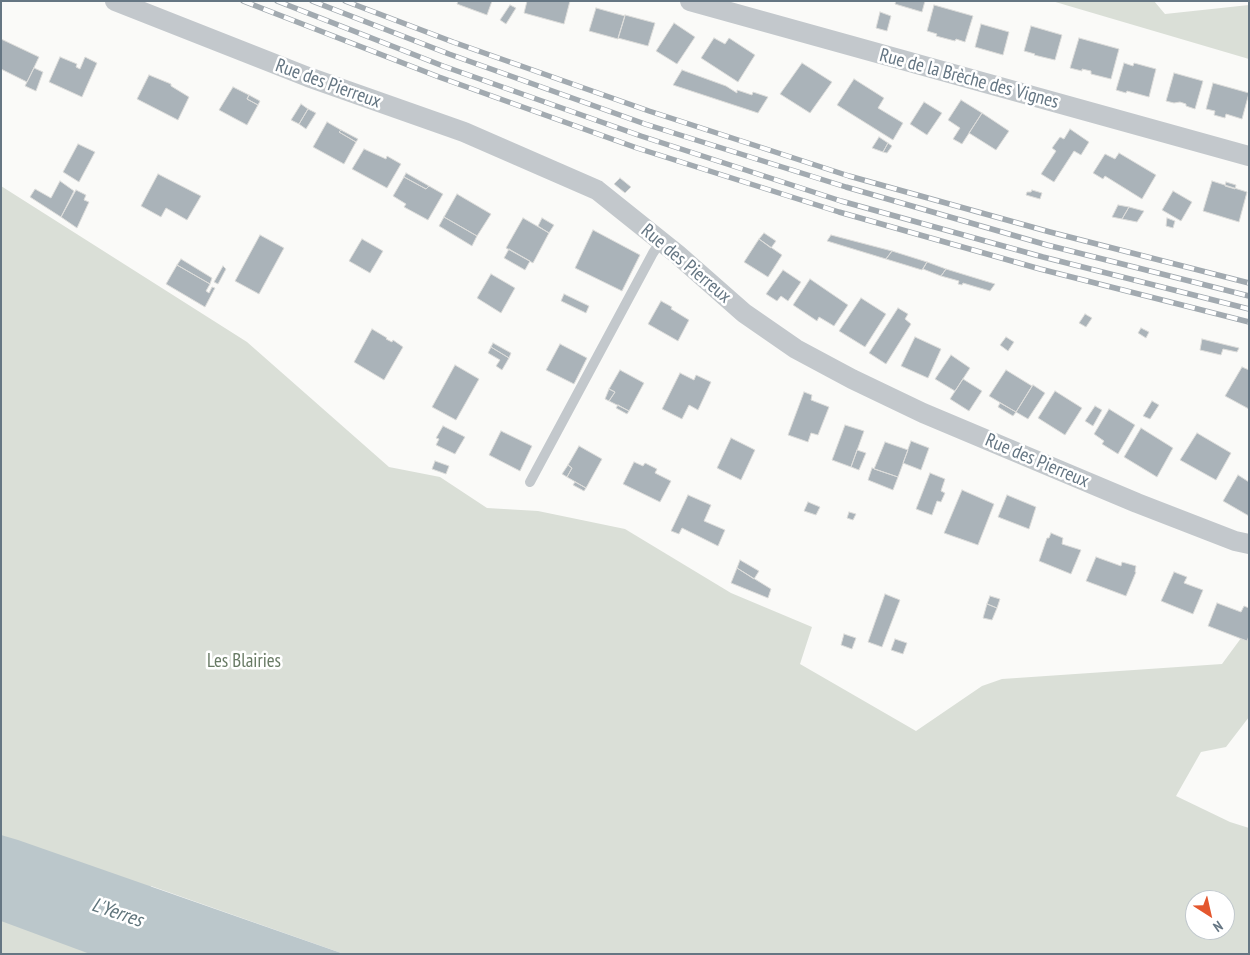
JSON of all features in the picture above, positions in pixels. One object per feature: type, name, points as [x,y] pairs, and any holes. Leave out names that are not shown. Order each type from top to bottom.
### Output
[{"type":"street","name":"Rue des Pierreux","points":[[115,1],[299,74],[464,132],[597,190],[661,241],[744,313],[796,349],[852,379],[923,413],[1137,503],[1235,541],[1249,544]]},
{"type":"street","name":"Rue de la Brèche des Vignes","points":[[690,1],[1249,156]]},
{"type":"lane","points":[[530,482],[661,241]]},
{"type":"green space","points":[[1052,1],[1154,1],[1165,14],[1249,5],[1249,59]]},
{"type":"green space","name":"Les Blairies","points":[[1,186],[247,342],[389,467],[440,477],[487,508],[538,511],[625,529],[731,593],[812,627],[800,664],[916,731],[982,686],[1002,679],[1222,664],[1249,625],[1249,717],[1226,747],[1201,752],[1176,796],[1230,822],[1249,828],[1249,954],[344,954],[151,886],[140,954],[1,954]]},
{"type":"water","name":"L'Yerres","points":[[1,835],[344,954],[90,954],[1,921]]},
{"type":"building","points":[[458,1],[492,1],[487,15],[457,4]]},
{"type":"building","points":[[527,1],[570,1],[564,24],[524,13]]},
{"type":"building","points":[[896,1],[925,1],[922,12],[895,4]]},
{"type":"building","points":[[510,5],[516,8],[506,24],[500,20]]},
{"type":"building","points":[[934,5],[973,16],[965,42],[936,36],[937,34],[927,31]]},
{"type":"building","points":[[596,8],[625,16],[618,39],[589,31]]},
{"type":"building","points":[[880,12],[891,16],[887,31],[876,28]]},
{"type":"building","points":[[625,15],[655,23],[648,46],[618,38]]},
{"type":"building","points":[[674,23],[695,37],[677,64],[656,51]]},
{"type":"building","points":[[981,24],[1009,32],[1003,55],[975,47]]},
{"type":"building","points":[[1031,26],[1062,35],[1055,60],[1024,51]]},
{"type":"building","points":[[714,38],[725,44],[729,38],[755,55],[738,82],[701,58]]},
{"type":"building","points":[[1079,38],[1119,49],[1111,79],[1091,74],[1091,71],[1070,68]]},
{"type":"building","points":[[1,39],[39,57],[27,82],[1,69]]},
{"type":"building","points":[[60,57],[77,64],[76,67],[80,69],[85,57],[97,63],[82,97],[49,82]]},
{"type":"building","points":[[802,63],[832,82],[810,113],[780,94]]},
{"type":"building","points":[[1124,63],[1133,66],[1134,63],[1156,69],[1149,97],[1116,90]]},
{"type":"building","points":[[34,68],[43,72],[36,91],[25,86]]},
{"type":"building","points":[[682,70],[726,86],[737,93],[737,90],[752,95],[753,92],[768,97],[758,113],[673,85]]},
{"type":"building","points":[[1174,73],[1203,81],[1195,109],[1180,102],[1166,101]]},
{"type":"building","points":[[149,75],[171,84],[171,86],[189,97],[178,120],[137,99]]},
{"type":"building","points":[[854,79],[884,98],[878,108],[903,123],[893,140],[837,105]]},
{"type":"building","points":[[1213,83],[1249,93],[1242,119],[1226,114],[1225,118],[1214,115],[1215,111],[1206,109]]},
{"type":"building","points":[[233,87],[249,95],[247,99],[258,105],[247,125],[219,110]]},
{"type":"building","points":[[249,95],[260,101],[258,105],[247,99]]},
{"type":"building","points":[[961,100],[982,113],[962,144],[953,139],[960,128],[948,120]]},
{"type":"building","points":[[924,102],[942,113],[927,135],[910,124]]},
{"type":"building","points":[[301,104],[308,109],[299,124],[291,120]]},
{"type":"building","points":[[308,109],[316,113],[306,129],[299,124]]},
{"type":"building","points":[[982,113],[1009,131],[996,150],[969,133]]},
{"type":"building","points":[[327,122],[356,142],[344,164],[313,147]]},
{"type":"building","points":[[1070,129],[1089,142],[1081,155],[1074,151],[1054,182],[1041,174],[1056,151],[1052,148],[1060,137],[1064,139]]},
{"type":"building","points":[[341,130],[358,139],[356,142],[339,132]]},
{"type":"building","points":[[879,137],[888,143],[883,152],[872,148]]},
{"type":"building","points":[[888,143],[892,146],[887,153],[883,152]]},
{"type":"building","points":[[78,144],[95,152],[79,182],[63,172]]},
{"type":"building","points":[[364,149],[386,159],[387,156],[401,164],[387,188],[352,169]]},
{"type":"building","points":[[1119,153],[1156,175],[1142,199],[1105,176],[1103,179],[1093,173],[1105,154],[1115,159]]},
{"type":"building","points":[[406,173],[429,186],[426,189],[404,177]]},
{"type":"building","points":[[158,174],[201,196],[187,220],[166,208],[161,217],[141,206]]},
{"type":"building","points":[[404,177],[426,189],[429,186],[443,194],[428,220],[404,207],[406,204],[393,196]]},
{"type":"building","points":[[620,178],[631,187],[625,193],[614,184]]},
{"type":"building","points":[[60,181],[74,191],[61,217],[30,197],[35,189],[51,198]]},
{"type":"building","points":[[1212,181],[1247,192],[1239,222],[1203,211]]},
{"type":"building","points":[[1226,182],[1236,185],[1235,189],[1225,186]]},
{"type":"building","points":[[76,190],[86,195],[84,200],[89,202],[77,228],[61,217]]},
{"type":"building","points":[[1032,190],[1042,193],[1040,199],[1026,195],[1027,192]]},
{"type":"building","points":[[1173,191],[1192,202],[1181,221],[1162,210]]},
{"type":"building","points":[[457,194],[491,214],[477,236],[444,217]]},
{"type":"building","points":[[1118,205],[1129,207],[1122,219],[1112,217]]},
{"type":"building","points":[[1129,207],[1144,211],[1137,222],[1122,219]]},
{"type":"building","points":[[444,217],[477,236],[472,246],[439,226]]},
{"type":"building","points":[[523,218],[549,233],[533,263],[506,248]]},
{"type":"building","points":[[542,218],[554,225],[549,233],[538,226]]},
{"type":"building","points":[[1167,218],[1175,221],[1173,228],[1166,226]]},
{"type":"building","points":[[593,230],[640,255],[622,291],[575,268]]},
{"type":"building","points":[[764,233],[776,241],[771,248],[759,239]]},
{"type":"building","points":[[260,235],[284,248],[259,294],[235,281]]},
{"type":"building","points":[[831,235],[892,251],[886,259],[827,241]]},
{"type":"building","points":[[362,239],[383,251],[370,273],[349,261]]},
{"type":"building","points":[[759,239],[782,255],[768,277],[744,262]]},
{"type":"building","points":[[509,249],[530,261],[525,270],[504,258]]},
{"type":"building","points":[[892,251],[927,262],[922,270],[886,259]]},
{"type":"building","points":[[181,259],[212,278],[210,284],[177,265]]},
{"type":"building","points":[[927,262],[946,269],[941,276],[923,269]]},
{"type":"building","points":[[177,265],[210,284],[206,291],[209,293],[212,287],[215,288],[205,307],[166,284]]},
{"type":"building","points":[[223,266],[226,269],[218,284],[214,282]]},
{"type":"building","points":[[946,269],[995,284],[990,291],[963,283],[962,285],[958,284],[959,281],[941,276]]},
{"type":"building","points":[[783,270],[801,282],[788,301],[781,296],[777,301],[766,294]]},
{"type":"building","points":[[491,274],[515,288],[501,313],[477,298]]},
{"type":"building","points":[[810,279],[848,305],[834,326],[819,317],[817,321],[793,305]]},
{"type":"building","points":[[564,294],[589,306],[586,313],[561,301]]},
{"type":"building","points":[[861,298],[886,314],[865,347],[839,331]]},
{"type":"building","points":[[661,301],[689,320],[678,341],[648,324]]},
{"type":"building","points":[[898,308],[908,314],[905,319],[911,324],[886,364],[869,353]]},
{"type":"building","points":[[1085,314],[1092,318],[1086,327],[1079,323]]},
{"type":"building","points":[[1141,328],[1149,332],[1146,338],[1138,333]]},
{"type":"building","points":[[372,329],[386,339],[392,342],[393,340],[403,347],[384,380],[354,362]]},
{"type":"building","points":[[915,337],[941,349],[928,378],[901,366]]},
{"type":"building","points":[[1006,337],[1014,342],[1008,351],[1000,345]]},
{"type":"building","points":[[1202,339],[1239,348],[1237,352],[1223,349],[1221,355],[1200,350]]},
{"type":"building","points":[[493,343],[511,353],[509,358],[491,347]]},
{"type":"building","points":[[560,344],[587,358],[574,384],[546,370]]},
{"type":"building","points":[[491,347],[509,358],[502,370],[496,366],[500,360],[488,353]]},
{"type":"building","points":[[951,355],[970,368],[955,391],[935,379]]},
{"type":"building","points":[[455,365],[479,379],[456,420],[432,407]]},
{"type":"building","points":[[1242,367],[1249,370],[1249,409],[1225,396]]},
{"type":"building","points":[[620,370],[644,383],[629,411],[609,401],[615,392],[609,389]]},
{"type":"building","points":[[1006,370],[1032,386],[1016,412],[989,396]]},
{"type":"building","points":[[680,373],[694,380],[696,375],[711,382],[698,410],[689,405],[682,419],[662,409]]},
{"type":"building","points":[[963,379],[982,391],[969,411],[950,399]]},
{"type":"building","points":[[1033,385],[1045,393],[1028,419],[1016,412]]},
{"type":"building","points":[[609,389],[615,392],[609,401],[605,399]]},
{"type":"building","points":[[1055,391],[1082,408],[1065,435],[1038,418]]},
{"type":"building","points":[[804,392],[812,395],[811,400],[829,407],[818,435],[811,433],[808,442],[788,435]]},
{"type":"building","points":[[1152,401],[1159,405],[1150,419],[1143,416]]},
{"type":"building","points":[[1000,403],[1016,412],[1013,416],[998,407]]},
{"type":"building","points":[[618,405],[629,411],[627,414],[616,408]]},
{"type":"building","points":[[1095,406],[1102,410],[1093,426],[1085,421]]},
{"type":"building","points":[[1109,409],[1135,425],[1118,454],[1102,444],[1104,441],[1094,434]]},
{"type":"building","points":[[845,425],[864,431],[851,467],[832,460]]},
{"type":"building","points":[[443,426],[465,437],[455,454],[436,445],[439,439],[436,438]]},
{"type":"building","points":[[1141,428],[1173,448],[1157,477],[1124,457]]},
{"type":"building","points":[[501,431],[532,446],[520,471],[489,455]]},
{"type":"building","points":[[1197,433],[1231,453],[1216,480],[1180,460]]},
{"type":"building","points":[[731,438],[755,450],[741,480],[717,468]]},
{"type":"building","points":[[911,441],[929,448],[921,470],[903,463]]},
{"type":"building","points":[[885,442],[908,450],[898,477],[874,469]]},
{"type":"building","points":[[579,446],[602,459],[586,488],[567,477],[572,468],[568,465]]},
{"type":"building","points":[[857,450],[866,453],[859,470],[851,467]]},
{"type":"building","points":[[435,461],[449,466],[446,474],[432,469]]},
{"type":"building","points":[[634,462],[643,466],[645,463],[657,469],[655,473],[671,481],[660,502],[623,484]]},
{"type":"building","points":[[568,465],[572,468],[567,477],[562,474]]},
{"type":"building","points":[[872,468],[898,477],[893,490],[868,480]]},
{"type":"building","points":[[930,473],[945,479],[941,491],[945,493],[941,502],[937,501],[932,515],[916,509]]},
{"type":"building","points":[[1238,475],[1249,482],[1249,516],[1223,501]]},
{"type":"building","points":[[575,482],[586,488],[584,491],[573,485]]},
{"type":"building","points":[[962,490],[994,504],[978,545],[944,533]]},
{"type":"building","points":[[688,495],[711,505],[704,521],[725,530],[718,546],[682,528],[679,534],[671,531]]},
{"type":"building","points":[[1007,495],[1036,507],[1029,529],[998,517]]},
{"type":"building","points":[[808,502],[820,507],[816,515],[804,511]]},
{"type":"building","points":[[849,512],[856,514],[853,520],[847,518]]},
{"type":"building","points":[[1051,533],[1063,538],[1062,544],[1081,550],[1071,574],[1039,561],[1047,538],[1049,538]]},
{"type":"building","points":[[1096,557],[1121,566],[1122,562],[1136,566],[1136,572],[1126,596],[1086,581]]},
{"type":"building","points":[[740,560],[759,571],[754,579],[737,568]]},
{"type":"building","points":[[737,568],[771,589],[768,598],[731,583]]},
{"type":"building","points":[[1174,572],[1187,577],[1184,583],[1203,590],[1193,614],[1161,601]]},
{"type":"building","points":[[885,594],[900,600],[882,647],[868,642]]},
{"type":"building","points":[[990,596],[1000,599],[997,608],[987,604]]},
{"type":"building","points":[[1217,603],[1241,612],[1244,606],[1249,608],[1249,636],[1247,641],[1208,626]]},
{"type":"building","points":[[987,604],[997,608],[992,620],[983,618]]},
{"type":"building","points":[[844,634],[856,638],[852,649],[841,645]]},
{"type":"building","points":[[895,639],[907,643],[903,654],[891,650]]},
{"type":"railway","points":[[243,1],[439,77],[637,148],[839,212],[1040,269],[1249,322]]},
{"type":"railway","points":[[277,1],[443,66],[641,136],[841,201],[1043,257],[1249,309]]},
{"type":"railway","points":[[312,1],[449,54],[645,124],[846,187],[1047,245],[1249,296]]},
{"type":"railway","points":[[345,1],[453,42],[649,111],[849,176],[1050,232],[1249,283]]}]
